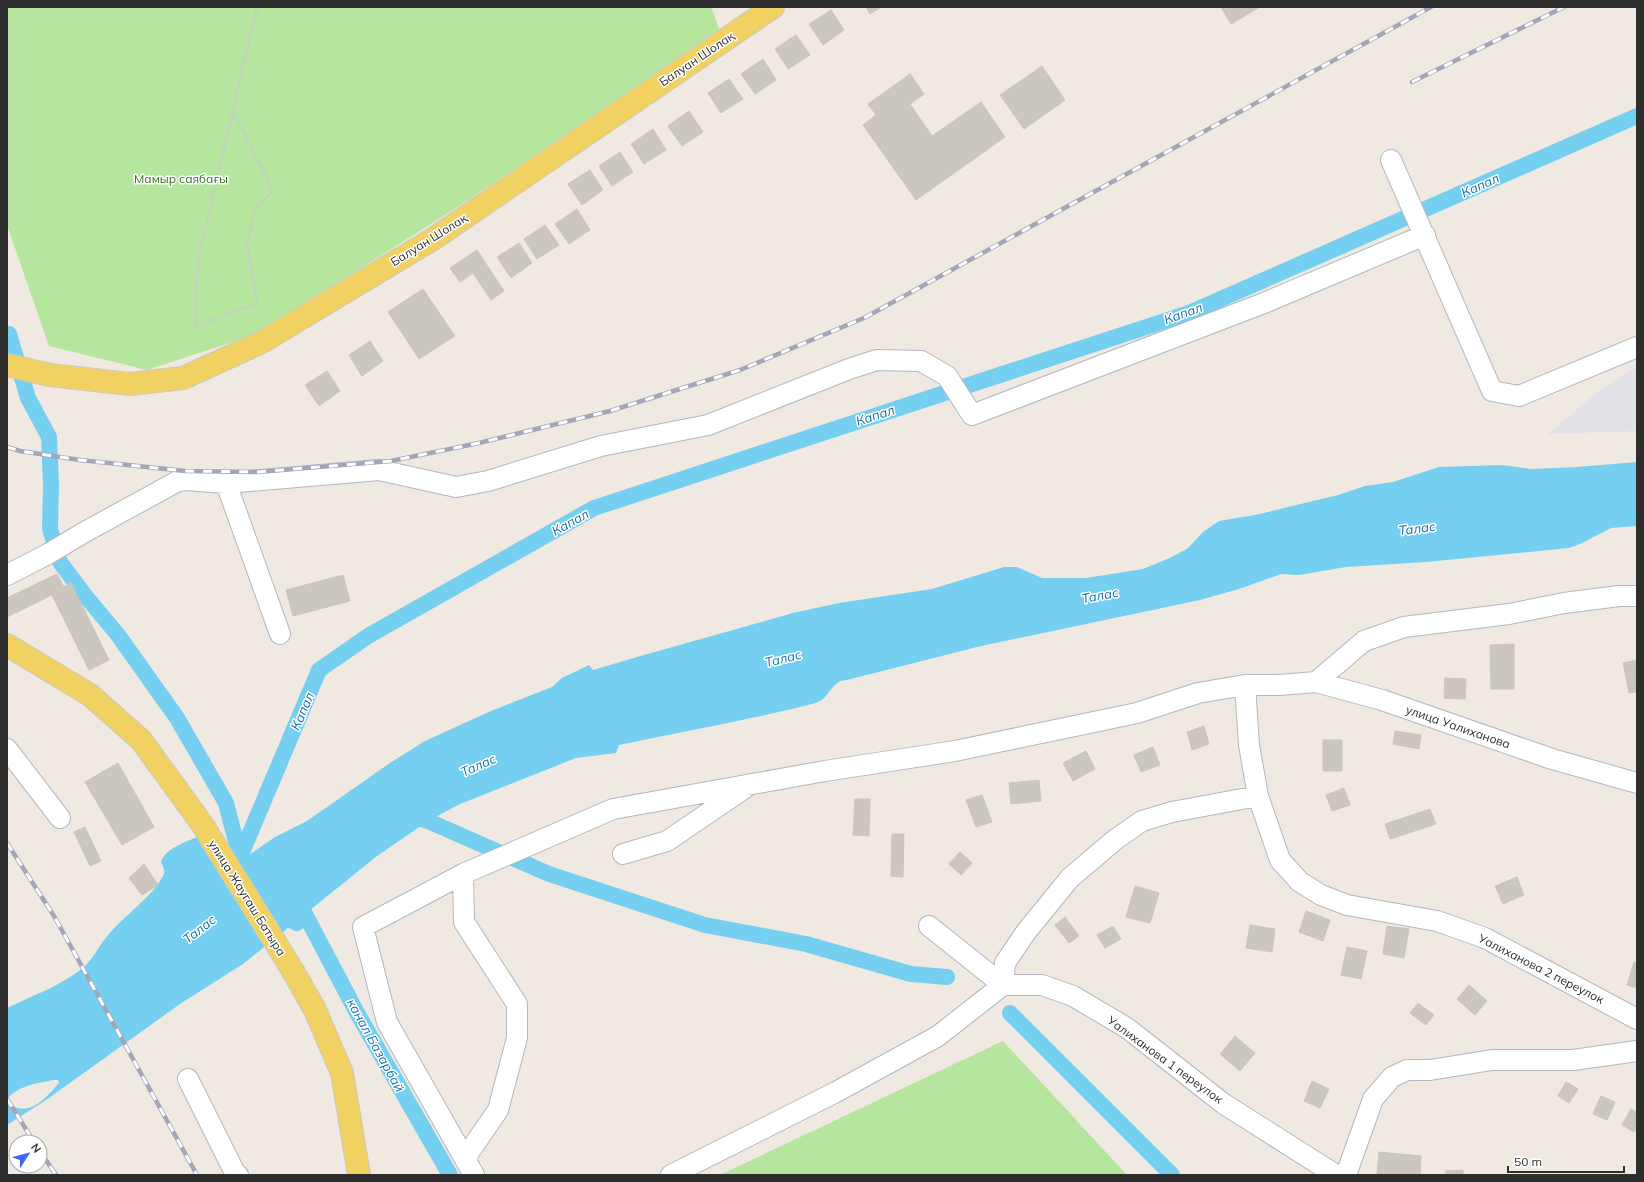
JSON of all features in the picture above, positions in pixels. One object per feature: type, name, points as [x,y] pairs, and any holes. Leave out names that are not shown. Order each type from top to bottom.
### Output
[{"type":"main road","name":"Балуан Шолақ","points":[[7,365],[50,375],[130,384],[183,378],[262,342],[433,239],[773,7]]},
{"type":"main road","name":"улица Жаугаш Батыра","points":[[7,645],[90,695],[141,740],[202,824],[293,971],[315,1010],[342,1073],[359,1175]]},
{"type":"street","points":[[1391,160],[1412,205],[1492,391],[1520,396],[1637,347]]},
{"type":"street","points":[[7,575],[48,554],[178,481],[186,480],[226,483],[379,470],[456,487],[488,481],[601,446],[708,425],[849,369],[877,360],[921,361],[947,376],[972,415],[1264,303],[1425,235]]},
{"type":"street","points":[[226,483],[280,634]]},
{"type":"street","points":[[1316,682],[1364,641],[1404,627],[1509,614],[1564,603],[1619,596],[1637,596]]},
{"type":"street","name":"улица Уалиханова","points":[[470,1167],[386,1022],[363,927],[463,874],[613,809],[825,771],[954,752],[1137,713],[1198,693],[1245,685],[1278,685],[1316,682],[1382,700],[1552,759],[1637,783]]},
{"type":"street","name":"Уалиханова 2 переулок","points":[[1245,685],[1249,745],[1258,796],[1280,860],[1300,882],[1321,895],[1347,905],[1437,921],[1485,938],[1637,1019]]},
{"type":"street","points":[[7,749],[60,818]]},
{"type":"street","points":[[623,854],[667,840],[751,784]]},
{"type":"street","points":[[671,1175],[836,1092],[938,1036],[1003,985],[1005,963],[1026,932],[1070,878],[1116,839],[1142,821],[1172,812],[1258,796]]},
{"type":"street","points":[[463,874],[464,922],[516,1004],[517,1038],[498,1110],[470,1167]]},
{"type":"street","points":[[929,926],[1003,985]]},
{"type":"street","name":"Уалиханова 1 переулок","points":[[1003,985],[1042,985],[1073,996],[1127,1028],[1224,1104],[1336,1175]]},
{"type":"street","points":[[1346,1175],[1373,1099],[1392,1077],[1407,1070],[1430,1070],[1492,1060],[1572,1060],[1637,1051]]},
{"type":"street","points":[[188,1079],[235,1173],[238,1175]]},
{"type":"path","points":[[232,111],[273,190],[256,207],[247,244],[257,304],[195,326],[198,260],[232,111],[257,7]]},
{"type":"shaded area","points":[[1637,367],[1637,431],[1548,434],[1604,387]]},
{"type":"green space","name":"Мамыр саябағы","points":[[7,7],[711,7],[720,31],[456,208],[257,334],[147,370],[49,346],[7,225]]},
{"type":"green space","points":[[1003,1041],[1127,1175],[720,1175]]},
{"type":"water","name":"Талас","points":[[1637,462],[1637,526],[1611,528],[1569,548],[1426,562],[1346,567],[1299,575],[1281,574],[1239,589],[1200,600],[981,646],[843,680],[836,684],[822,700],[815,703],[758,717],[619,745],[616,753],[576,758],[460,804],[428,821],[377,856],[243,964],[180,1004],[46,1100],[7,1125],[7,1008],[66,980],[83,968],[119,923],[143,901],[157,885],[163,876],[164,869],[161,862],[167,852],[187,841],[205,834],[215,837],[237,859],[243,859],[275,837],[307,821],[390,763],[425,741],[491,711],[552,687],[562,678],[589,665],[593,670],[793,613],[839,603],[932,589],[1004,567],[1017,567],[1042,578],[1086,578],[1143,569],[1172,557],[1188,548],[1203,532],[1219,521],[1255,515],[1338,495],[1365,486],[1393,482],[1439,467],[1502,465],[1532,469]],"holes":[[[58,1080],[59,1083],[50,1093],[34,1106],[22,1109],[13,1106],[10,1103],[9,1097],[24,1087]]]},
{"type":"building","points":[[866,7],[881,7],[870,14]]},
{"type":"building","points":[[1221,7],[1260,7],[1231,24]]},
{"type":"building","points":[[831,10],[844,30],[823,45],[809,24]]},
{"type":"building","points":[[796,35],[810,55],[788,69],[775,49]]},
{"type":"building","points":[[763,59],[776,80],[755,94],[741,74]]},
{"type":"building","points":[[1042,66],[1065,100],[1024,129],[1000,95]]},
{"type":"building","points":[[910,74],[924,94],[910,104],[932,136],[981,102],[1005,137],[916,200],[863,125],[876,115],[868,104]]},
{"type":"building","points":[[729,79],[743,99],[721,113],[708,93]]},
{"type":"building","points":[[689,111],[703,132],[682,146],[668,126]]},
{"type":"building","points":[[653,129],[666,150],[644,164],[631,144]]},
{"type":"building","points":[[620,152],[633,172],[612,186],[599,166]]},
{"type":"building","points":[[590,170],[603,190],[582,205],[568,184]]},
{"type":"building","points":[[577,209],[590,230],[569,244],[555,224]]},
{"type":"building","points":[[545,225],[559,245],[537,259],[524,239]]},
{"type":"building","points":[[519,243],[532,263],[511,278],[497,257]]},
{"type":"building","points":[[477,250],[504,291],[491,300],[473,273],[460,282],[450,268]]},
{"type":"building","points":[[423,289],[455,336],[419,359],[388,312]]},
{"type":"building","points":[[370,341],[383,361],[362,376],[349,355]]},
{"type":"building","points":[[327,371],[340,391],[319,406],[305,385]]},
{"type":"building","points":[[57,574],[64,587],[71,583],[109,660],[89,670],[52,595],[7,617],[7,598]]},
{"type":"building","points":[[343,575],[350,601],[293,616],[286,590]]},
{"type":"building","points":[[1514,644],[1514,689],[1491,689],[1490,645]]},
{"type":"building","points":[[1637,660],[1637,692],[1629,693],[1623,663]]},
{"type":"building","points":[[1445,678],[1466,679],[1465,699],[1444,698]]},
{"type":"building","points":[[1204,726],[1209,744],[1192,750],[1187,732]]},
{"type":"building","points":[[1395,731],[1421,735],[1419,749],[1393,744]]},
{"type":"building","points":[[1323,740],[1342,740],[1342,771],[1323,771]]},
{"type":"building","points":[[1153,747],[1160,765],[1141,772],[1134,755]]},
{"type":"building","points":[[1086,751],[1095,769],[1073,781],[1063,763]]},
{"type":"building","points":[[118,763],[154,827],[122,845],[85,782]]},
{"type":"building","points":[[1039,780],[1041,801],[1011,804],[1009,783]]},
{"type":"building","points":[[1344,788],[1350,805],[1332,811],[1326,795]]},
{"type":"building","points":[[982,795],[992,822],[976,827],[966,800]]},
{"type":"building","points":[[855,799],[870,799],[869,836],[853,835]]},
{"type":"building","points":[[1430,809],[1436,824],[1390,839],[1385,824]]},
{"type":"building","points":[[85,827],[101,861],[90,866],[74,832]]},
{"type":"building","points":[[892,834],[904,834],[903,877],[891,876]]},
{"type":"building","points":[[960,852],[972,863],[961,875],[949,864]]},
{"type":"building","points":[[144,864],[158,885],[142,895],[129,878]]},
{"type":"building","points":[[1517,877],[1524,895],[1503,904],[1495,886]]},
{"type":"building","points":[[1135,886],[1159,893],[1150,923],[1126,917]]},
{"type":"building","points":[[1306,911],[1330,920],[1323,941],[1299,932]]},
{"type":"building","points":[[1065,917],[1079,936],[1069,943],[1055,925]]},
{"type":"building","points":[[1250,925],[1275,929],[1272,952],[1246,948]]},
{"type":"building","points":[[1113,926],[1121,939],[1105,948],[1097,935]]},
{"type":"building","points":[[1387,926],[1409,929],[1404,958],[1383,954]]},
{"type":"building","points":[[1347,947],[1367,951],[1361,979],[1341,975]]},
{"type":"building","points":[[1634,962],[1637,963],[1637,988],[1627,985]]},
{"type":"building","points":[[1469,985],[1487,1001],[1475,1015],[1457,999]]},
{"type":"building","points":[[1418,1003],[1434,1015],[1426,1025],[1410,1013]]},
{"type":"building","points":[[1235,1036],[1255,1053],[1240,1071],[1220,1054]]},
{"type":"building","points":[[1312,1081],[1329,1089],[1320,1108],[1304,1101]]},
{"type":"building","points":[[1566,1082],[1578,1089],[1569,1103],[1558,1096]]},
{"type":"building","points":[[1601,1096],[1615,1102],[1607,1120],[1593,1114]]},
{"type":"building","points":[[1631,1109],[1637,1112],[1637,1126],[1634,1132],[1622,1125]]},
{"type":"building","points":[[1379,1152],[1421,1156],[1420,1175],[1377,1175]]},
{"type":"building","points":[[1463,1170],[1463,1175],[1446,1175],[1446,1171]]},
{"type":"waterway","name":"Капал","points":[[240,857],[319,670],[368,636],[594,508],[1189,313],[1637,116]]},
{"type":"waterway","points":[[7,328],[9,334]]},
{"type":"waterway","points":[[9,334],[28,398],[49,437],[51,485],[50,529],[60,562],[83,593],[118,635],[177,718],[226,803],[240,857],[237,859]]},
{"type":"waterway","points":[[408,815],[428,821],[549,874],[705,925],[806,944],[911,974],[947,977]]},
{"type":"waterway","name":"канал Базарбай","points":[[273,917],[289,919],[297,923],[305,914],[356,1011],[450,1175]]},
{"type":"waterway","points":[[1010,1013],[1172,1175]]},
{"type":"railway","points":[[7,447],[20,451],[80,460],[185,471],[258,472],[391,461],[479,443],[610,411],[740,370],[864,318],[1431,7]]},
{"type":"railway","points":[[1412,82],[1564,7]]},
{"type":"railway","points":[[7,843],[54,916],[197,1175]]},
{"type":"railway","points":[[7,1099],[29,1134]]},
{"type":"railway","points":[[48,1163],[56,1175]]}]
